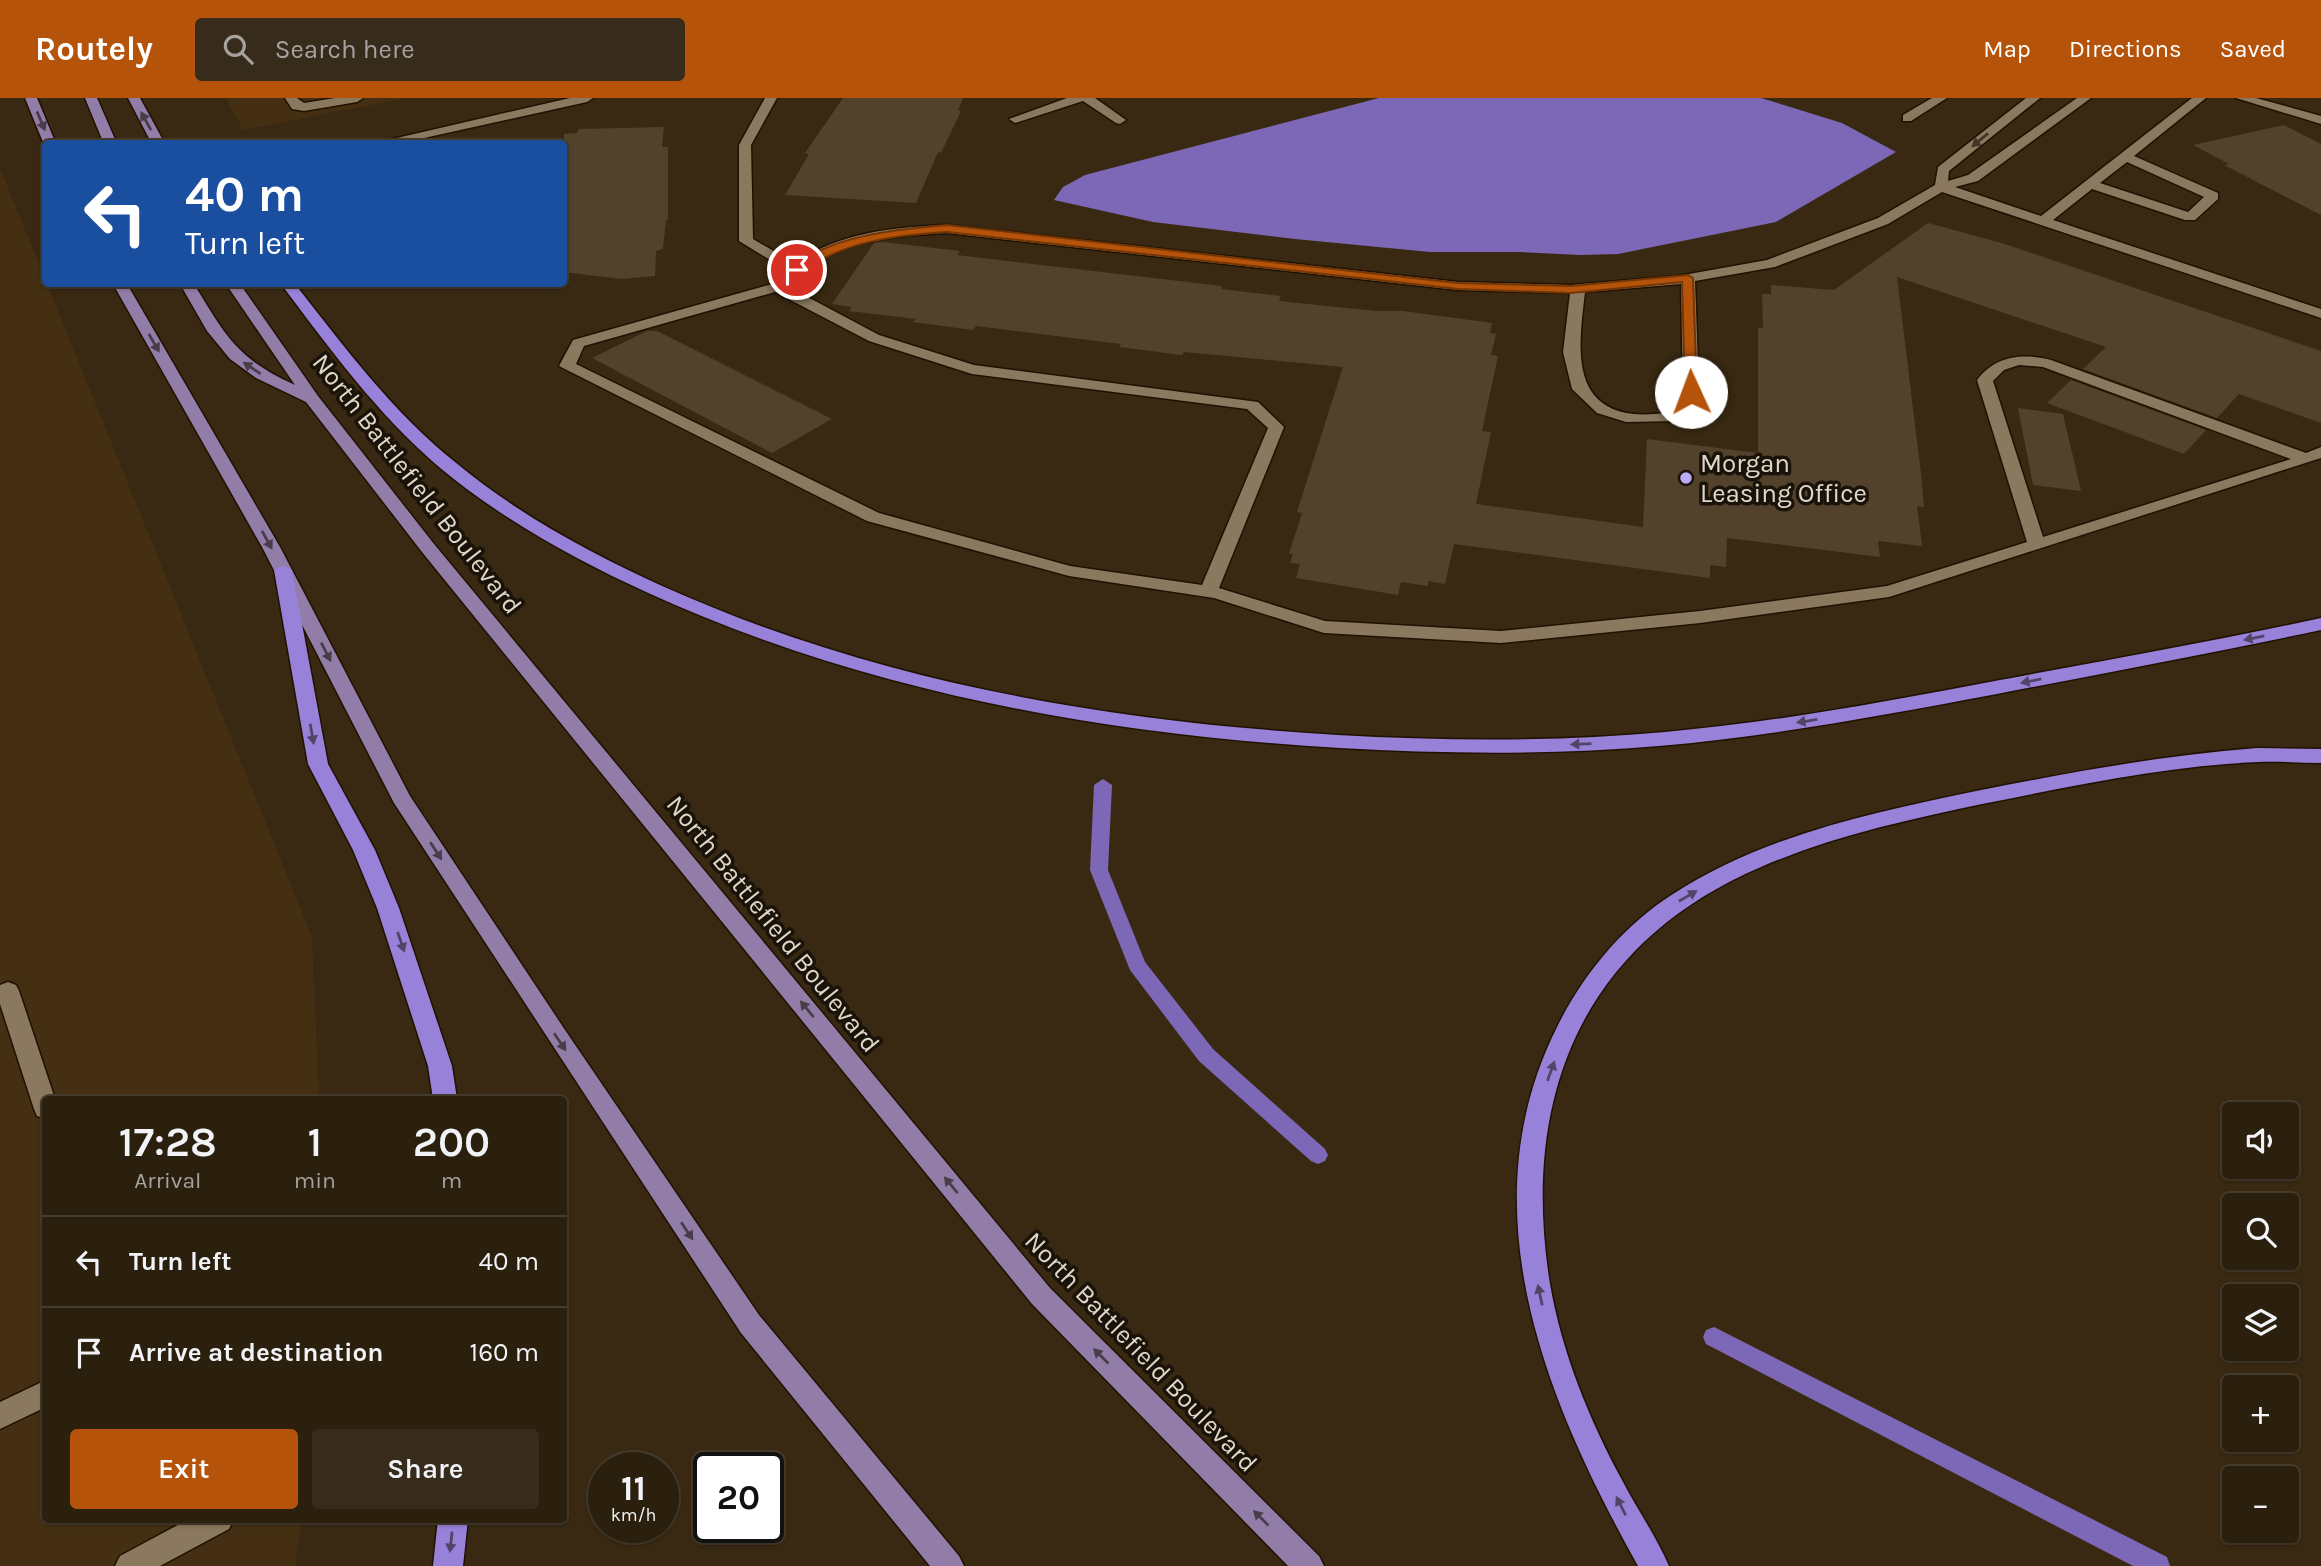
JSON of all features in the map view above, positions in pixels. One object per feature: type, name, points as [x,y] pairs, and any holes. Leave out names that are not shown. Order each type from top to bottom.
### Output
[{"type":"highway","points":[[290,287],[381,401],[417,438],[472,485],[579,550],[634,579],[706,611],[845,660],[937,685],[1113,721],[1191,731],[1413,746],[1511,747],[1609,743],[1705,735],[1914,703],[2321,624]]},
{"type":"highway","points":[[283,570],[317,764],[364,850],[388,908],[436,1054],[444,1096]]},
{"type":"highway","points":[[1654,1566],[1621,1507],[1579,1419],[1550,1343],[1533,1264],[1530,1177],[1538,1105],[1562,1040],[1588,990],[1623,948],[1679,901],[1760,856],[1858,825],[2064,780],[2259,755],[2321,756]]},
{"type":"highway","points":[[449,1566],[453,1523]]},
{"type":"main road","points":[[31,98],[48,140]]},
{"type":"main road","points":[[90,98],[109,140]]},
{"type":"main road","points":[[134,98],[157,140]]},
{"type":"main road","points":[[122,287],[283,570],[401,799],[556,1037],[750,1324],[949,1566]]},
{"type":"main road","points":[[189,287],[233,355],[257,372],[312,399]]},
{"type":"main road","name":"North Battlefield Boulevard","points":[[235,287],[312,399],[520,663],[1041,1296],[1309,1566]]},
{"type":"street","points":[[290,98],[296,106],[304,107],[356,98]]},
{"type":"street","points":[[401,140],[466,129],[587,98]]},
{"type":"street","points":[[771,98],[745,145],[746,241],[797,270]]},
{"type":"street","points":[[1015,119],[1080,98]]},
{"type":"street","points":[[1087,98],[1120,120]]},
{"type":"street","points":[[1907,118],[1941,98]]},
{"type":"street","points":[[1941,187],[1943,170],[2034,98]]},
{"type":"street","points":[[2085,98],[1973,178],[1941,187],[1883,220],[1770,264],[1688,278],[1578,289],[1458,286],[947,229],[907,231],[853,243],[811,259],[777,287],[578,342],[568,366],[873,517],[1069,570],[1208,592],[1324,627],[1501,638],[1700,617],[1889,591],[2314,456]]},
{"type":"street","points":[[2043,221],[2200,98]]},
{"type":"street","points":[[2242,98],[2321,120]]},
{"type":"street","points":[[2090,184],[2190,216],[2213,196],[2124,156]]},
{"type":"street","points":[[1941,187],[2321,314]]},
{"type":"street","points":[[1578,289],[1571,352],[1578,386],[1603,410],[1632,419],[1671,418],[1691,392],[1688,278]]},
{"type":"street","points":[[777,287],[874,338],[972,369],[1252,405],[1276,428],[1208,592]]},
{"type":"street","points":[[2036,543],[1985,380],[1997,366],[2018,359],[2046,363],[2314,456]]},
{"type":"street","points":[[0,995],[8,992],[42,1097]]},
{"type":"street","points":[[0,1416],[42,1395]]},
{"type":"street","points":[[130,1566],[211,1523]]},
{"type":"shaded area","points":[[226,98],[407,98],[243,130]]},
{"type":"shaded area","points":[[1379,98],[1761,98],[1842,123],[1896,152],[1776,222],[1618,254],[1430,252],[1153,222],[1054,200],[1063,187],[1085,175]]},
{"type":"shaded area","points":[[0,168],[42,272],[42,287],[48,287],[312,937],[319,1096],[42,1096],[42,1523],[301,1523],[295,1566],[0,1566]]},
{"type":"building","points":[[843,98],[963,98],[958,110],[961,111],[941,153],[938,152],[916,203],[785,195],[809,154],[805,153]]},
{"type":"building","points":[[2284,125],[2321,144],[2321,215],[2224,165],[2229,164],[2193,145]]},
{"type":"building","points":[[664,127],[662,147],[668,147],[668,220],[663,249],[656,251],[655,276],[621,279],[567,272],[567,140],[564,140],[564,134],[577,133],[579,129]]},
{"type":"building","points":[[1928,223],[2005,244],[2321,351],[2321,423],[2239,394],[2217,418],[2083,369],[2106,347],[1897,277],[1921,474],[1924,507],[1917,506],[1922,546],[1878,541],[1880,557],[1727,538],[1726,567],[1710,565],[1710,578],[1454,544],[1445,584],[1428,581],[1428,586],[1401,582],[1398,595],[1296,578],[1300,564],[1290,563],[1293,554],[1289,554],[1302,513],[1297,512],[1343,367],[1184,352],[1182,355],[1119,347],[1121,344],[976,326],[973,330],[913,322],[916,319],[849,311],[852,307],[832,304],[874,243],[883,242],[960,251],[957,255],[1222,286],[1221,289],[1281,296],[1279,301],[1375,311],[1403,311],[1492,323],[1490,333],[1496,334],[1491,355],[1498,356],[1482,431],[1491,432],[1476,504],[1643,527],[1647,439],[1758,453],[1758,328],[1763,328],[1762,294],[1771,294],[1771,285],[1834,290]]},
{"type":"building","points":[[647,331],[657,331],[832,419],[772,453],[592,358]]},
{"type":"building","points":[[2071,380],[2206,430],[2184,454],[2047,403]]},
{"type":"building","points":[[2018,408],[2063,414],[2081,491],[2033,485]]},
{"type":"waterway","points":[[1103,785],[1099,870],[1137,965],[1206,1055],[1318,1155]]},
{"type":"waterway","points":[[1714,1337],[2158,1566]]},
{"type":"place","name":"Morgan Leasing Office","points":[[1686,478]]},
{"type":"route","points":[[797,270],[811,259],[853,243],[907,231],[947,229],[1458,286],[1571,289],[1688,278],[1691,392]]}]
